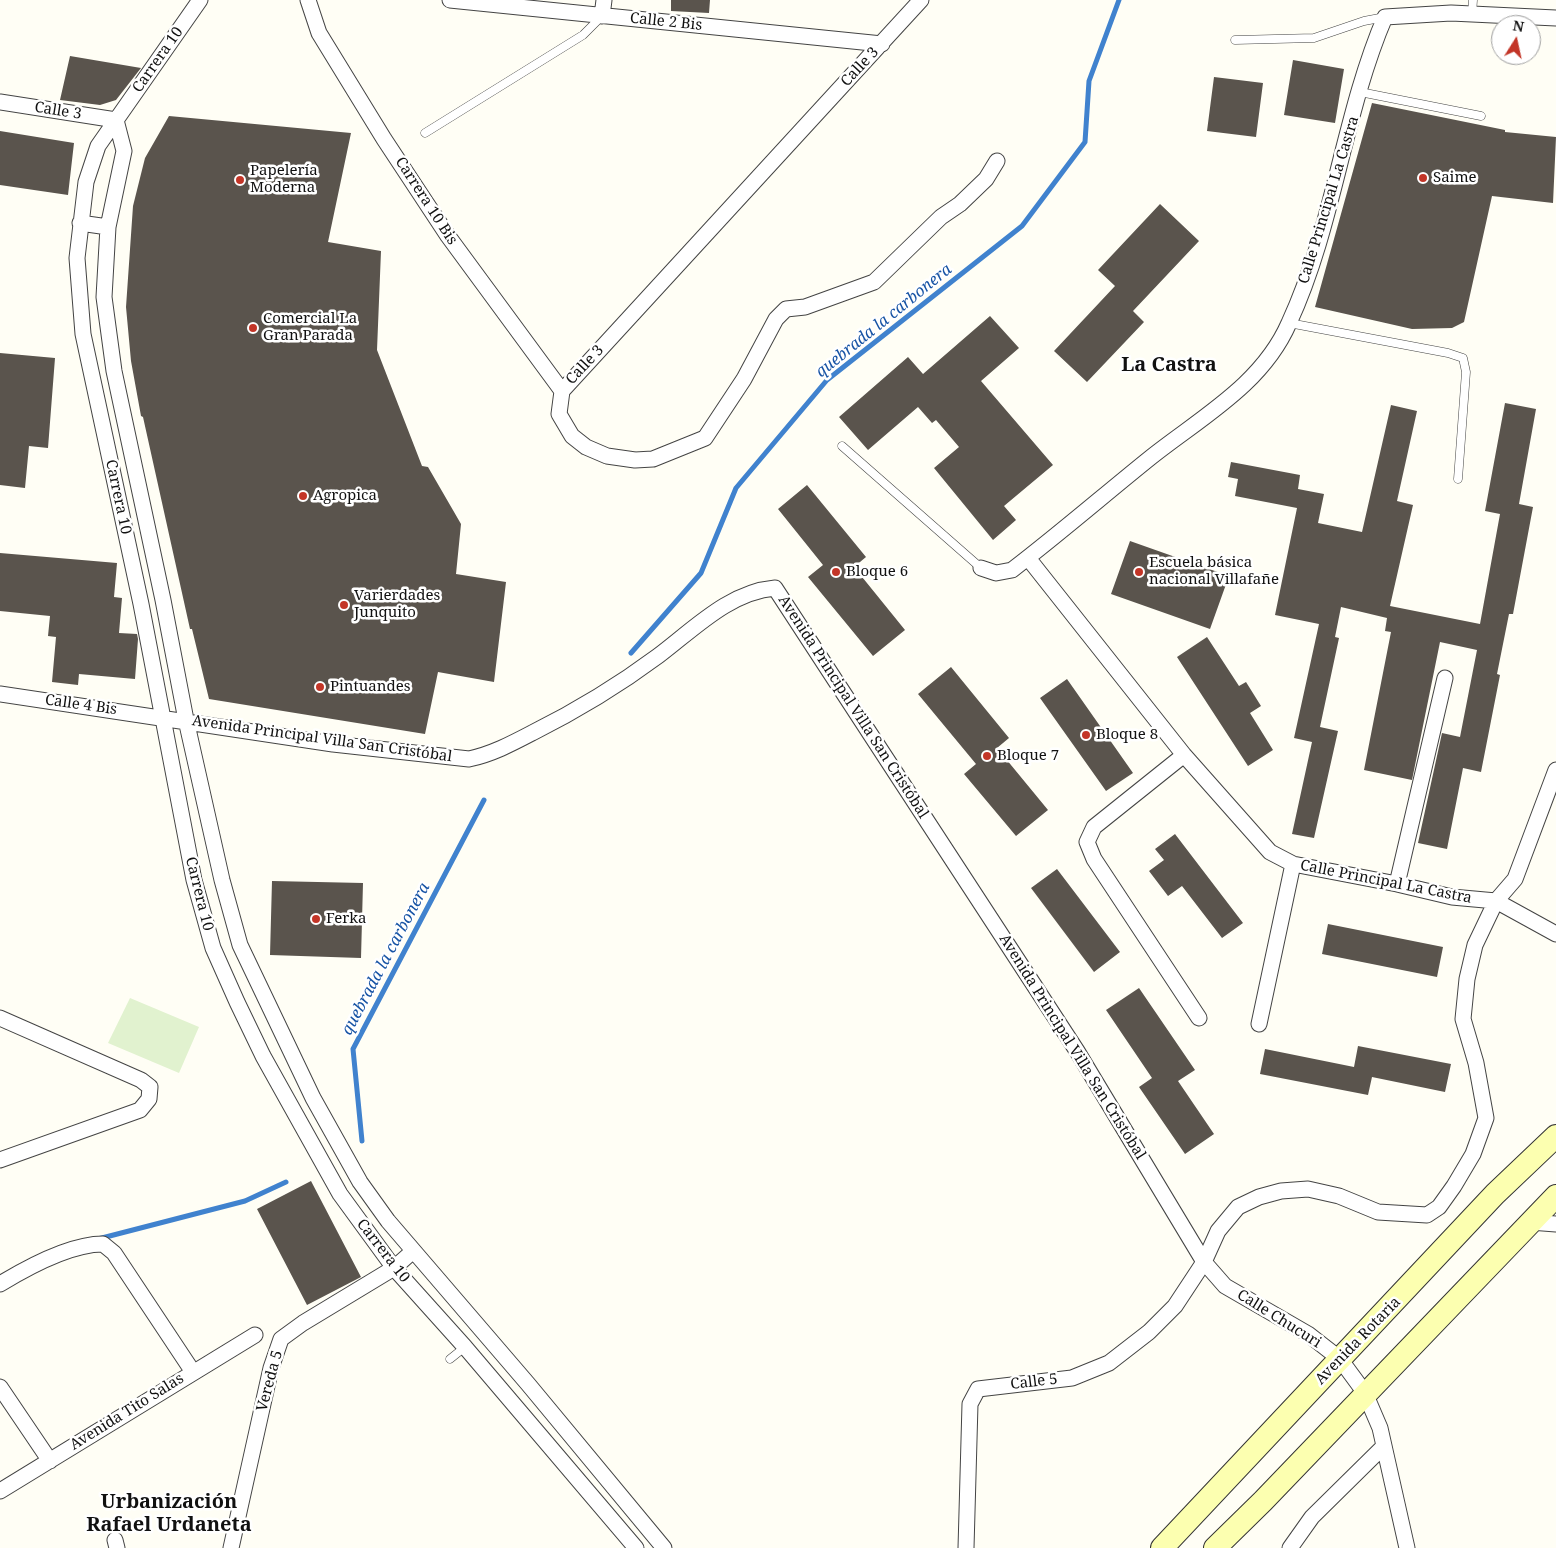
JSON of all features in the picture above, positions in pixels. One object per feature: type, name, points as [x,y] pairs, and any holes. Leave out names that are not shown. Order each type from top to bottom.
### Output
[{"type":"main road","name":"Avenida Rotaria","points":[[1162,1548],[1495,1194],[1556,1136]]},
{"type":"main road","points":[[1215,1548],[1263,1501],[1556,1196]]},
{"type":"street","name":"Carrera 10","points":[[200,0],[98,146],[86,182],[77,258],[78,294],[83,334],[141,604],[161,717],[194,880],[213,948],[263,1056],[340,1194],[394,1268],[466,1347],[636,1548]]},
{"type":"street","name":"Carrera 10 Bis","points":[[308,0],[319,33],[384,138],[448,236],[562,391]]},
{"type":"street","name":"Calle 2 Bis","points":[[450,0],[882,44]]},
{"type":"street","points":[[602,16],[604,0]]},
{"type":"street","name":"Calle 3","points":[[921,0],[562,391],[559,414],[572,436],[586,448],[607,456],[635,460],[653,459],[705,438],[744,379],[776,319],[786,309],[805,307],[874,282],[942,217],[960,204],[986,179],[997,161]]},
{"type":"street","points":[[1385,17],[1473,7],[1556,18]]},
{"type":"street","name":"Calle Principal La Castra","points":[[981,568],[996,574],[1012,570],[1152,457],[1207,416],[1255,374],[1276,348],[1290,323],[1317,249],[1360,92],[1376,38],[1385,17]]},
{"type":"street","name":"Calle 3","points":[[0,102],[116,120]]},
{"type":"street","name":"Carrera 10","points":[[116,120],[124,151],[108,227],[104,297],[114,371],[163,600],[186,720],[222,880],[240,945],[318,1106],[360,1182],[412,1252],[528,1384],[664,1548]]},
{"type":"street","points":[[80,223],[108,227]]},
{"type":"street","points":[[92,373],[114,371]]},
{"type":"street","name":"Calle Principal La Castra","points":[[1028,558],[1184,756],[1270,852],[1293,864],[1397,884],[1452,897],[1496,900]]},
{"type":"street","name":"Avenida Principal Villa San Cristóbal","points":[[161,717],[333,744],[454,758],[469,759],[489,755],[570,714],[647,664],[724,606],[757,590],[775,588],[1077,1051],[1204,1262]]},
{"type":"street","points":[[1397,884],[1445,678]]},
{"type":"street","name":"Calle 4 Bis","points":[[0,694],[161,717]]},
{"type":"street","points":[[1184,756],[1094,827],[1087,842],[1094,859],[1199,1018]]},
{"type":"street","points":[[1204,1262],[1218,1231],[1238,1207],[1259,1196],[1281,1191],[1308,1189],[1340,1196],[1378,1212],[1427,1215],[1439,1207],[1473,1154],[1486,1118],[1476,1063],[1463,1019],[1467,979],[1475,945],[1496,900],[1515,879],[1556,770]]},
{"type":"street","points":[[1259,1024],[1293,864]]},
{"type":"street","points":[[1496,900],[1556,934]]},
{"type":"street","points":[[0,1018],[141,1080],[150,1087],[149,1099],[140,1110],[0,1160]]},
{"type":"street","points":[[1530,1222],[1556,1224]]},
{"type":"street","points":[[0,1284],[29,1267],[90,1244],[103,1244],[114,1253],[193,1372]]},
{"type":"street","name":"Vereda 5","points":[[232,1548],[271,1368],[281,1339],[303,1322],[394,1268],[412,1252]]},
{"type":"street","name":"Calle Chucuri","points":[[1204,1262],[1225,1286],[1308,1334],[1340,1358],[1365,1393],[1380,1428],[1407,1548]]},
{"type":"street","name":"Calle 5","points":[[966,1548],[970,1404],[978,1389],[1072,1378],[1109,1363],[1149,1332],[1175,1306],[1204,1262]]},
{"type":"street","name":"Avenida Tito Salas","points":[[0,1491],[256,1335]]},
{"type":"street","points":[[0,1387],[50,1461]]},
{"type":"street","points":[[1290,1548],[1312,1517],[1383,1447]]},
{"type":"lane","points":[[425,133],[583,35],[602,16]]},
{"type":"lane","points":[[1234,40],[1314,38],[1364,21],[1385,17]]},
{"type":"lane","points":[[1360,92],[1481,116]]},
{"type":"lane","points":[[1290,323],[1448,353],[1463,358],[1466,372],[1458,479]]},
{"type":"lane","points":[[842,446],[981,568]]},
{"type":"lane","points":[[450,1359],[466,1347]]},
{"type":"green space","points":[[130,998],[199,1027],[179,1073],[108,1043]]},
{"type":"building","points":[[671,0],[710,0],[709,13],[671,11]]},
{"type":"building","points":[[70,56],[141,68],[116,100],[100,105],[60,100]]},
{"type":"building","points":[[1293,60],[1344,69],[1335,123],[1284,115]]},
{"type":"building","points":[[1214,77],[1263,83],[1256,137],[1207,131]]},
{"type":"building","name":"Saime","points":[[1372,103],[1505,130],[1505,132],[1556,137],[1553,203],[1492,196],[1464,322],[1452,328],[1412,329],[1315,307]]},
{"type":"building","points":[[169,116],[351,133],[328,242],[381,251],[377,350],[422,466],[428,467],[461,524],[456,574],[506,582],[494,682],[438,672],[425,734],[209,699],[192,629],[190,629],[143,417],[141,416],[131,361],[126,307],[133,206],[145,158]]},
{"type":"building","points":[[0,131],[74,143],[68,195],[0,185]]},
{"type":"building","points":[[1160,204],[1199,241],[1133,311],[1144,322],[1087,382],[1054,351],[1115,286],[1098,270]]},
{"type":"building","points":[[990,316],[1019,348],[981,381],[1053,465],[1004,506],[1016,520],[993,540],[934,468],[959,447],[936,420],[932,423],[918,407],[868,450],[839,417],[908,357],[923,374]]},
{"type":"building","points":[[0,353],[55,358],[48,448],[29,446],[25,488],[0,485]]},
{"type":"building","points":[[1505,403],[1536,409],[1519,504],[1533,507],[1513,614],[1509,614],[1497,674],[1500,675],[1481,772],[1463,768],[1447,849],[1418,843],[1442,733],[1460,737],[1477,650],[1440,642],[1412,780],[1364,770],[1391,632],[1385,631],[1387,618],[1341,607],[1335,637],[1339,638],[1320,727],[1338,731],[1314,838],[1292,834],[1312,742],[1294,738],[1319,624],[1275,615],[1297,508],[1235,496],[1238,479],[1228,477],[1231,462],[1300,475],[1298,489],[1324,494],[1318,523],[1362,532],[1391,405],[1417,411],[1397,501],[1413,505],[1390,606],[1480,624],[1500,514],[1485,511]]},
{"type":"building","name":"Bloque 6","points":[[807,485],[866,557],[854,567],[905,630],[873,656],[808,577],[823,565],[778,509]]},
{"type":"building","points":[[1130,541],[1229,576],[1210,629],[1111,594]]},
{"type":"building","points":[[0,553],[117,563],[114,597],[122,598],[119,633],[137,634],[138,639],[135,679],[79,674],[78,685],[52,682],[56,637],[48,636],[50,616],[0,611]]},
{"type":"building","points":[[1207,637],[1239,686],[1246,682],[1261,706],[1250,713],[1273,750],[1248,766],[1177,657]]},
{"type":"building","name":"Bloque 7","points":[[951,667],[1009,738],[997,748],[1048,810],[1016,836],[964,774],[976,764],[918,694]]},
{"type":"building","name":"Bloque 8","points":[[1067,679],[1133,773],[1106,791],[1040,698]]},
{"type":"building","points":[[1175,834],[1243,923],[1222,938],[1182,886],[1168,896],[1149,871],[1164,860],[1155,849]]},
{"type":"building","points":[[1057,869],[1120,952],[1094,972],[1031,888]]},
{"type":"building","name":"Ferka","points":[[272,881],[363,883],[361,958],[270,955]]},
{"type":"building","points":[[1328,924],[1443,947],[1437,977],[1322,954]]},
{"type":"building","points":[[1139,988],[1195,1070],[1178,1081],[1214,1134],[1185,1154],[1139,1087],[1152,1078],[1106,1010]]},
{"type":"building","points":[[1358,1046],[1451,1064],[1445,1092],[1372,1077],[1368,1095],[1260,1074],[1265,1049],[1354,1067]]},
{"type":"building","points":[[311,1181],[361,1277],[307,1305],[257,1209]]},
{"type":"waterway","name":"quebrada la carbonera","points":[[631,653],[701,573],[736,488],[827,380],[1022,226],[1085,142],[1089,81],[1119,0]]},
{"type":"waterway","name":"quebrada la carbonera","points":[[362,1141],[353,1049],[484,800]]},
{"type":"waterway","name":"quebrada la carbonera","points":[[98,1239],[245,1201],[286,1182]]},
{"type":"place","name":"Saime","points":[[1423,178]]},
{"type":"place","name":"Papelería Moderna","points":[[240,180]]},
{"type":"place","name":"Comercial La Gran Parada","points":[[253,328]]},
{"type":"place","name":"Agropica","points":[[303,496]]},
{"type":"place","name":"Bloque 6","points":[[836,572]]},
{"type":"place","name":"Escuela básica nacional Villafañe","points":[[1139,572]]},
{"type":"place","name":"Varierdades Junquito","points":[[344,605]]},
{"type":"place","name":"Pintuandes","points":[[320,687]]},
{"type":"place","name":"Bloque 8","points":[[1086,735]]},
{"type":"place","name":"Bloque 7","points":[[987,756]]},
{"type":"place","name":"Ferka","points":[[316,919]]},
{"type":"district","name":"La Castra","points":[[1169,365]]},
{"type":"district","name":"Urbanización Rafael Urdaneta","points":[[169,1514]]}]
